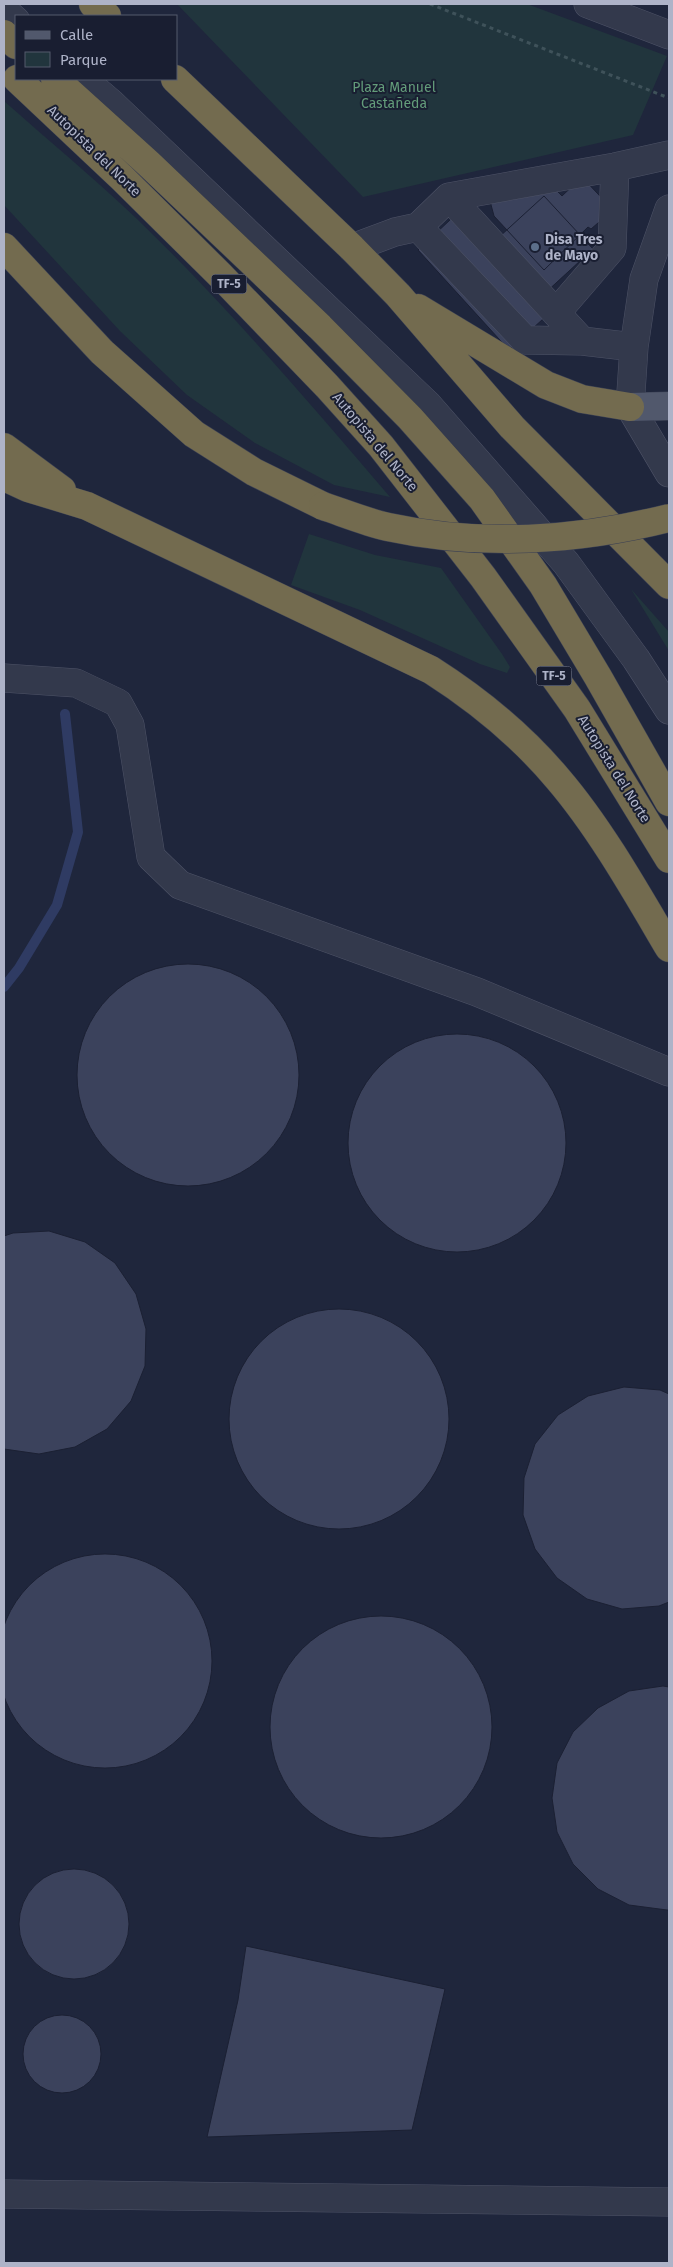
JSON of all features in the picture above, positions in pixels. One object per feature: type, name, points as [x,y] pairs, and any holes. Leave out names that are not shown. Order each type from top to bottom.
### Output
[{"type":"highway","points":[[93,4],[105,15]]},
{"type":"highway","points":[[4,34],[15,44]]},
{"type":"highway","name":"Autopista del Norte","points":[[4,68],[15,76]]},
{"type":"highway","name":"Autopista del Norte","points":[[19,80],[220,274],[327,386],[381,446],[483,577],[577,709],[669,859]]},
{"type":"highway","points":[[56,80],[149,164],[320,327],[410,418],[482,499],[543,585],[669,802]]},
{"type":"highway","points":[[176,80],[352,248],[398,295],[512,427],[669,585]]},
{"type":"highway","points":[[4,248],[102,352],[194,434],[254,472],[323,506],[386,527],[441,536],[492,540],[593,532],[669,518]]},
{"type":"highway","points":[[398,295],[546,385],[582,398],[630,407]]},
{"type":"highway","points":[[4,447],[86,506]]},
{"type":"highway","points":[[4,477],[28,488],[86,506],[431,670],[460,688],[516,735],[559,780],[629,882],[669,948]]},
{"type":"main road","points":[[630,407],[669,406]]},
{"type":"street","points":[[588,4],[669,35]]},
{"type":"street","points":[[4,10],[15,20]]},
{"type":"street","points":[[84,80],[111,103],[428,405],[566,563],[636,659],[669,710]]},
{"type":"street","points":[[352,248],[395,232],[418,227],[449,197],[615,167],[669,155]]},
{"type":"street","points":[[556,313],[612,248],[615,167]]},
{"type":"street","points":[[449,197],[582,341]]},
{"type":"street","points":[[669,209],[644,280],[634,347],[630,407],[669,473]]},
{"type":"street","points":[[418,227],[525,340],[582,341],[634,347]]},
{"type":"street","points":[[612,248],[632,252],[656,246]]},
{"type":"street","points":[[4,678],[76,683],[118,703],[130,724],[151,857],[180,885],[477,992],[669,1072]]},
{"type":"street","points":[[4,2194],[669,2202]]},
{"type":"path","points":[[430,4],[669,98]]},
{"type":"green space","name":"Plaza Manuel Castañeda","points":[[177,4],[527,4],[667,56],[633,135],[363,197]]},
{"type":"green space","points":[[4,101],[137,219],[170,252],[267,355],[390,497],[334,485],[255,443],[187,395],[120,331],[4,205]]},
{"type":"green space","points":[[309,534],[375,555],[441,568],[502,654],[510,667],[507,673],[480,664],[360,610],[291,585]]},
{"type":"green space","points":[[631,589],[669,632],[669,651]]},
{"type":"building","points":[[582,177],[613,210],[591,229],[588,227],[544,270],[494,216],[490,201],[552,186],[562,196]]},
{"type":"building","points":[[544,196],[593,249],[531,306],[543,319],[509,350],[418,250],[467,204],[498,238]]},
{"type":"building","points":[[188,964],[210,966],[230,972],[258,989],[274,1005],[291,1033],[297,1053],[299,1075],[297,1097],[291,1117],[274,1145],[258,1161],[230,1178],[210,1184],[188,1186],[166,1184],[146,1178],[118,1161],[102,1145],[85,1117],[79,1097],[77,1075],[79,1053],[85,1033],[102,1005],[118,989],[146,972],[166,966]]},
{"type":"building","points":[[457,1034],[478,1036],[499,1043],[508,1047],[534,1066],[553,1092],[557,1101],[564,1122],[566,1143],[564,1164],[557,1185],[553,1194],[534,1220],[508,1239],[499,1243],[478,1250],[457,1252],[436,1250],[415,1243],[406,1239],[380,1220],[361,1194],[357,1185],[350,1164],[348,1143],[350,1122],[357,1101],[361,1092],[380,1066],[406,1047],[415,1043],[436,1036]]},
{"type":"building","points":[[49,1231],[85,1242],[115,1263],[136,1294],[146,1329],[145,1366],[131,1401],[107,1429],[75,1447],[39,1454],[4,1449],[4,1236],[13,1233]]},
{"type":"building","points":[[328,1309],[350,1309],[381,1317],[400,1327],[417,1341],[431,1358],[441,1377],[449,1408],[449,1430],[441,1461],[431,1480],[417,1497],[400,1511],[381,1521],[350,1529],[328,1529],[297,1521],[287,1516],[269,1504],[254,1489],[237,1461],[229,1430],[229,1408],[237,1377],[242,1367],[254,1349],[269,1334],[297,1317]]},
{"type":"building","points":[[624,1387],[660,1390],[669,1394],[669,1602],[659,1606],[622,1609],[587,1599],[557,1578],[535,1549],[523,1515],[524,1478],[535,1444],[558,1415],[588,1396]]},
{"type":"building","points":[[94,1554],[116,1554],[136,1558],[156,1566],[173,1578],[188,1593],[200,1610],[208,1630],[212,1650],[212,1672],[208,1692],[200,1712],[188,1729],[173,1744],[156,1756],[136,1764],[116,1768],[94,1768],[74,1764],[54,1756],[37,1744],[22,1729],[10,1712],[2,1692],[-1,1677],[-1,1645],[2,1630],[10,1610],[22,1593],[37,1578],[54,1566],[74,1558]]},
{"type":"building","points":[[381,1616],[403,1618],[423,1624],[451,1641],[467,1657],[484,1685],[490,1705],[492,1727],[490,1749],[484,1769],[467,1797],[451,1813],[423,1830],[403,1836],[381,1838],[359,1836],[339,1830],[311,1813],[295,1797],[278,1769],[272,1749],[270,1727],[272,1705],[278,1685],[295,1657],[311,1641],[339,1624],[359,1618]]},
{"type":"building","points":[[663,1686],[669,1687],[669,1910],[629,1905],[598,1889],[573,1864],[557,1832],[552,1798],[557,1763],[573,1732],[598,1708],[629,1691]]},
{"type":"building","points":[[74,1869],[95,1873],[113,1885],[125,1903],[129,1924],[125,1945],[113,1963],[95,1975],[74,1979],[53,1975],[35,1963],[23,1945],[19,1924],[23,1903],[35,1885],[53,1873]]},
{"type":"building","points":[[246,1946],[445,1989],[412,2130],[207,2137],[238,2000]]},
{"type":"building","points":[[62,2015],[77,2018],[90,2026],[98,2039],[101,2054],[98,2069],[90,2082],[77,2090],[62,2093],[47,2090],[34,2082],[26,2069],[23,2054],[26,2039],[34,2026],[47,2018]]},
{"type":"waterway","points":[[4,987],[19,968],[57,905],[78,832],[65,714]]},
{"type":"place","name":"Disa Tres de Mayo","points":[[535,247]]}]
